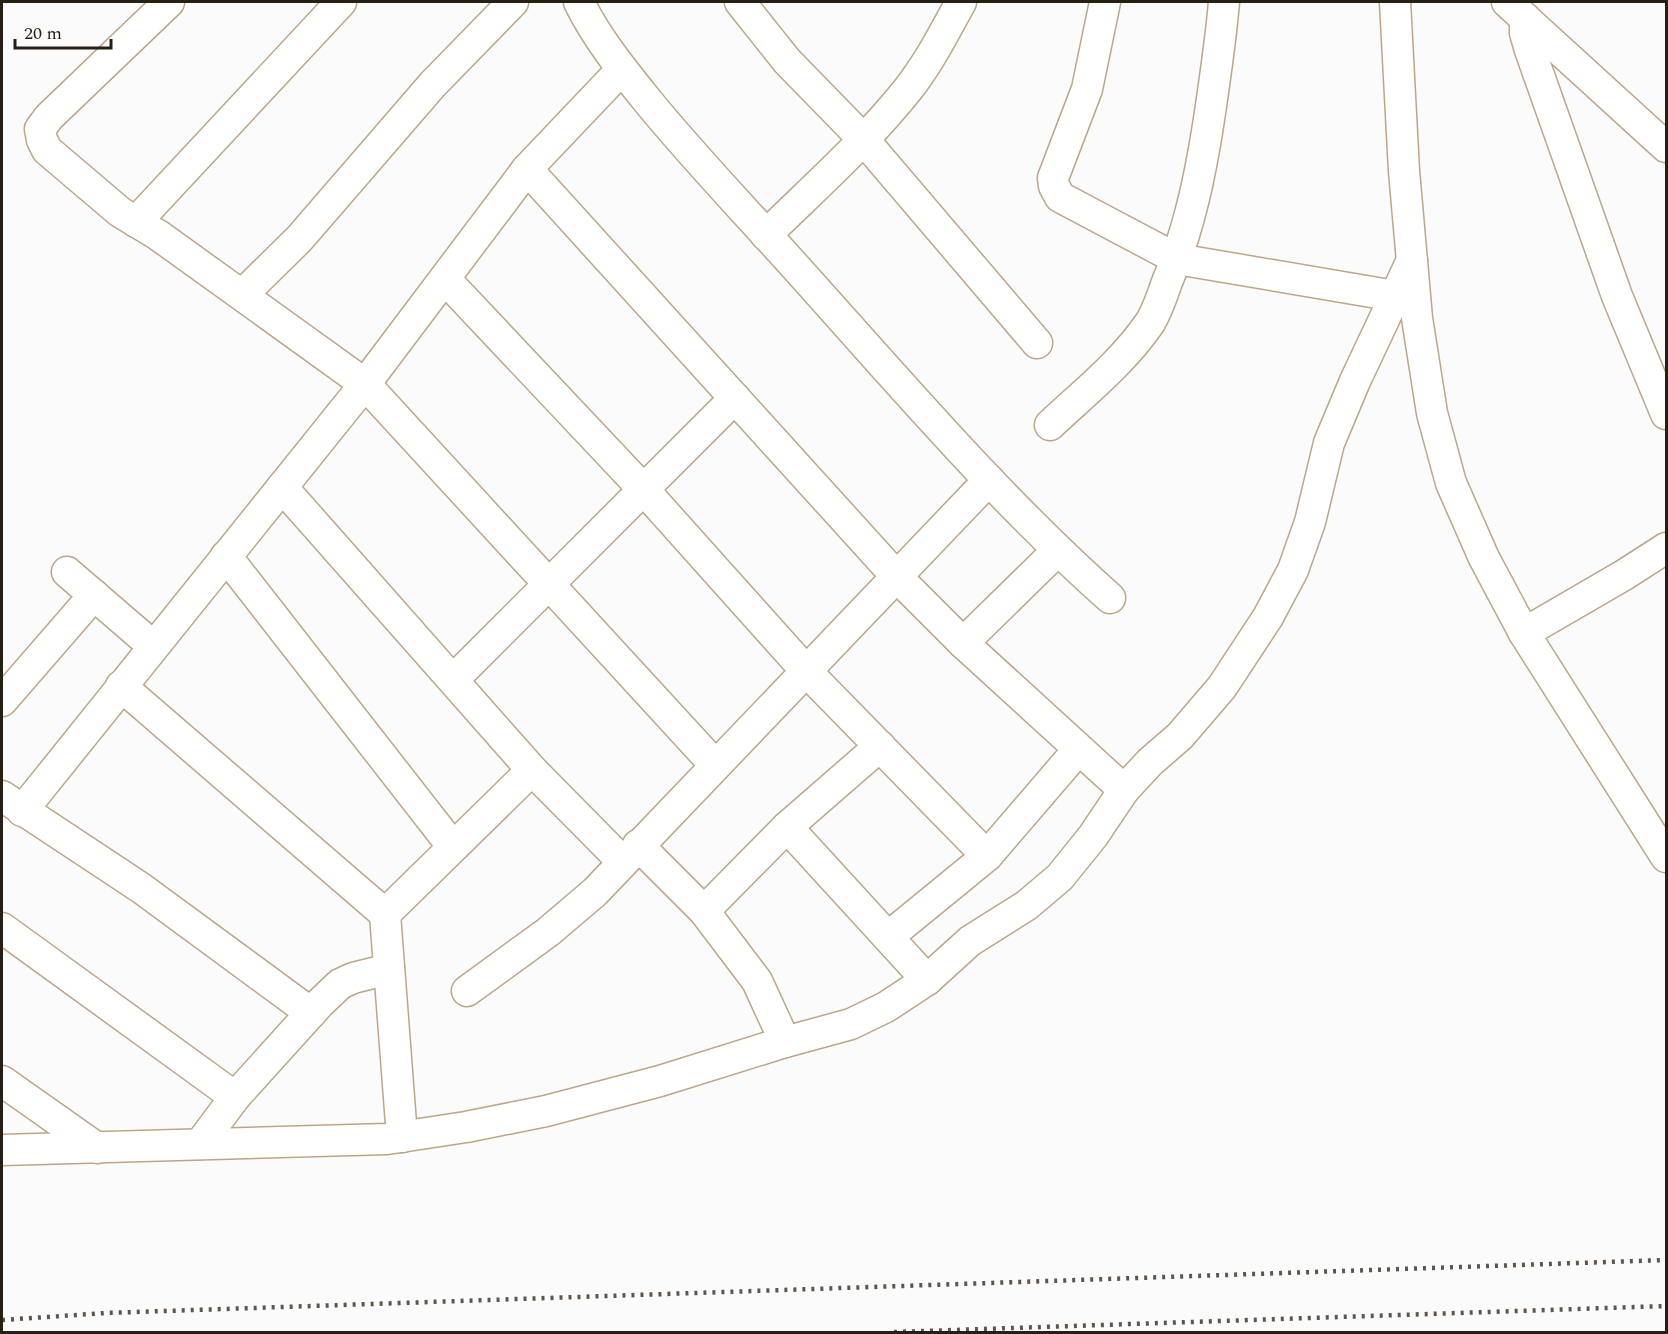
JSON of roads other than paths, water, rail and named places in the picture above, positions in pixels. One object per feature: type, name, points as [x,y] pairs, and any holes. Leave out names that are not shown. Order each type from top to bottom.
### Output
[{"type":"street","points":[[169,2],[49,117],[40,129],[47,150],[120,212],[158,235],[365,384],[715,765]]},
{"type":"street","points":[[136,222],[341,2]]},
{"type":"street","points":[[242,295],[299,239],[433,84],[513,2]]},
{"type":"street","points":[[579,2],[622,69],[678,138],[989,480],[1057,550],[1110,598]]},
{"type":"street","points":[[740,2],[787,61],[864,140],[1036,343]]},
{"type":"street","points":[[766,234],[864,140],[910,87],[961,2]]},
{"type":"street","points":[[1105,2],[1088,89],[1053,178],[1054,186],[1060,197],[1177,259],[1395,296]]},
{"type":"street","points":[[1050,425],[1134,345],[1151,322],[1177,259],[1192,211],[1205,142],[1224,2]]},
{"type":"street","points":[[1395,2],[1404,171],[1417,318],[1432,413],[1450,483],[1484,558],[1524,633],[1664,849]]},
{"type":"street","points":[[1516,10],[1666,147]]},
{"type":"street","points":[[1516,10],[1613,285],[1666,414]]},
{"type":"street","points":[[311,1013],[141,888],[12,804],[121,686],[365,384],[527,169],[622,69]]},
{"type":"street","points":[[527,169],[897,577],[963,643],[1124,790]]},
{"type":"street","points":[[2,1150],[387,1139],[466,1127],[546,1111],[660,1081],[851,1024],[886,1007],[927,980],[970,941],[1027,905],[1060,877],[1093,836],[1124,790],[1150,762],[1180,736],[1222,687],[1268,617],[1293,570],[1310,522],[1329,443],[1355,381],[1412,260]]},
{"type":"street","points":[[445,279],[644,490],[807,672],[987,856]]},
{"type":"street","points":[[454,679],[735,398]]},
{"type":"street","points":[[467,991],[548,932],[595,892],[989,480]]},
{"type":"street","points":[[282,487],[532,770],[630,853],[704,911],[757,981],[785,1042]]},
{"type":"street","points":[[1524,633],[1666,548]]},
{"type":"street","points":[[963,643],[1057,550]]},
{"type":"street","points":[[226,556],[453,847]]},
{"type":"street","points":[[67,572],[153,646]]},
{"type":"street","points":[[2,701],[94,595]]},
{"type":"street","points":[[121,686],[385,914],[402,1137]]},
{"type":"street","points":[[704,911],[787,827],[880,746]]},
{"type":"street","points":[[888,937],[987,856],[1078,750]]},
{"type":"street","points":[[385,914],[532,770]]},
{"type":"street","points":[[787,827],[927,980]]},
{"type":"street","points":[[2,928],[235,1097]]},
{"type":"street","points":[[200,1144],[235,1097],[340,984],[353,978],[389,969]]},
{"type":"street","points":[[2,1081],[98,1148]]},
{"type":"railway","points":[[2,1320],[106,1313],[1666,1260]]},
{"type":"railway","points":[[894,1332],[1666,1306]]}]
